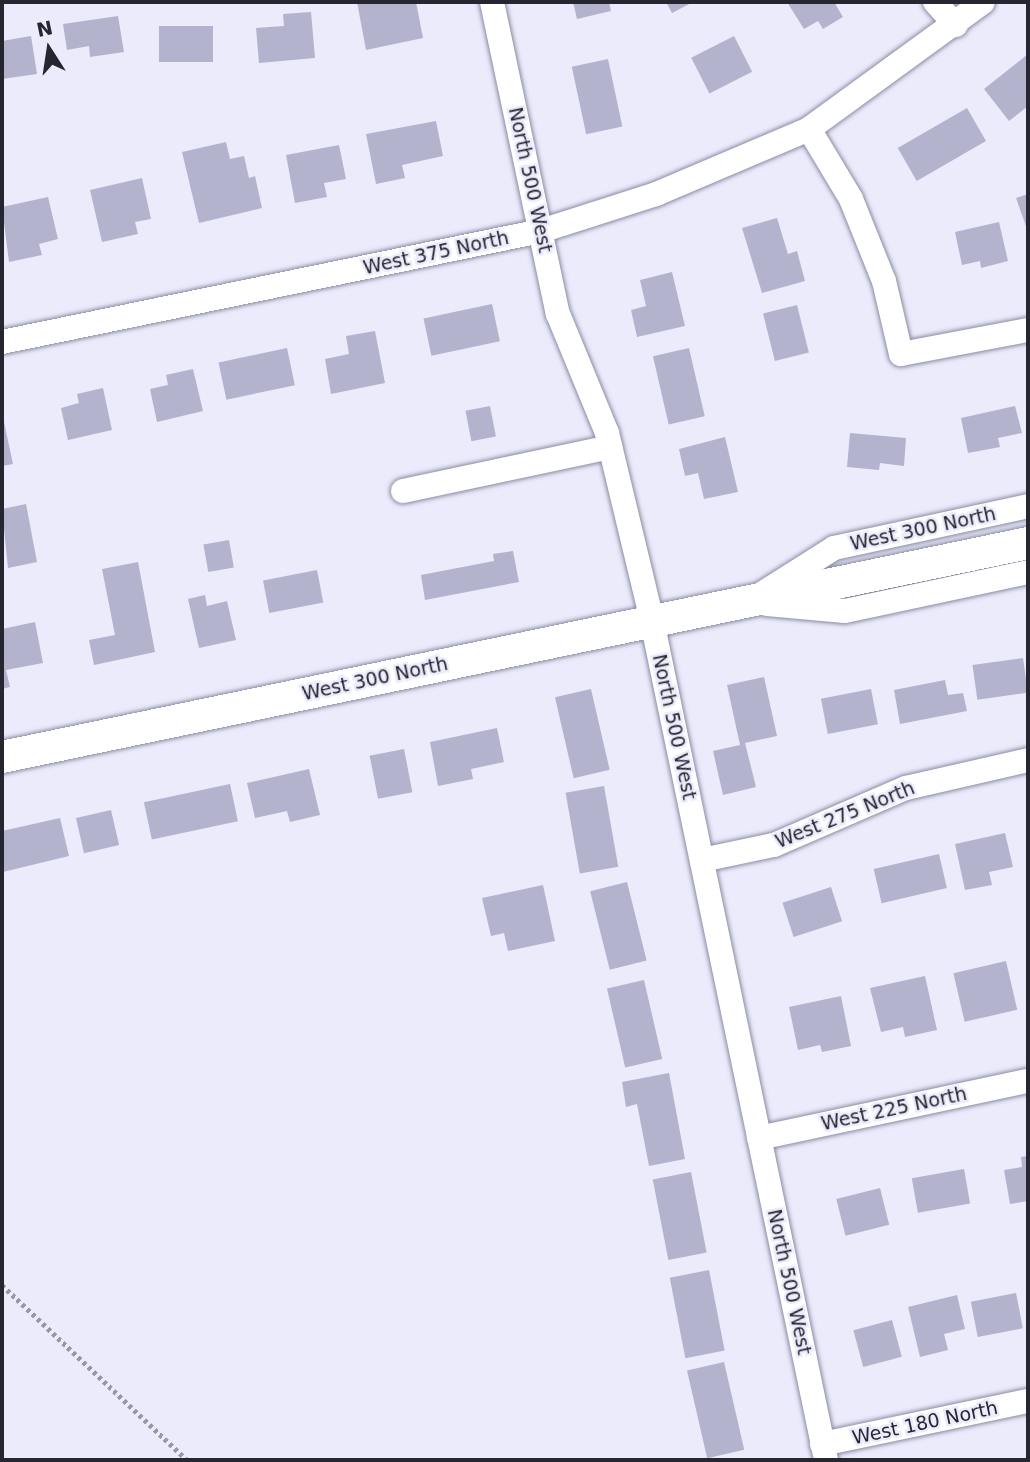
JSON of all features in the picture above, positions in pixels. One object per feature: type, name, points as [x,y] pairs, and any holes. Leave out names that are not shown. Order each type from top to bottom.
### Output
[{"type":"main road","name":"West 300 North","points":[[2,757],[652,621],[1023,554]]},
{"type":"street","name":"North 500 West","points":[[492,2],[558,314],[610,447],[652,621],[824,1452]]},
{"type":"street","points":[[935,2],[956,25]]},
{"type":"street","name":"West 375 North","points":[[2,342],[541,232],[656,194],[809,129],[956,25],[983,2]]},
{"type":"street","points":[[809,129],[851,199],[880,269],[901,354],[1028,330]]},
{"type":"street","points":[[403,491],[610,447]]},
{"type":"street","name":"West 300 North","points":[[749,603],[834,548],[1028,506]]},
{"type":"street","name":"West 275 North","points":[[702,860],[774,845],[905,788],[1028,760]]},
{"type":"street","name":"West 225 North","points":[[759,1138],[1028,1081]]},
{"type":"street","name":"West 180 North","points":[[824,1452],[1028,1401]]},
{"type":"path","points":[[2,1286],[187,1460]]},
{"type":"building","points":[[357,2],[416,2],[423,38],[366,50]]},
{"type":"building","points":[[573,2],[609,2],[611,11],[577,19]]},
{"type":"building","points":[[666,2],[693,2],[672,13]]},
{"type":"building","points":[[787,2],[834,2],[843,17],[823,29],[818,21],[804,29]]},
{"type":"building","points":[[311,12],[315,58],[259,63],[256,28],[284,26],[283,14]]},
{"type":"building","points":[[118,16],[124,52],[90,57],[89,46],[67,50],[63,24]]},
{"type":"building","points":[[159,26],[213,26],[213,62],[159,62]]},
{"type":"building","points":[[31,36],[37,74],[2,79],[2,41]]},
{"type":"building","points":[[734,36],[752,72],[709,93],[691,58]]},
{"type":"building","points":[[1028,54],[1028,106],[1009,121],[984,89]]},
{"type":"building","points":[[608,59],[622,126],[586,134],[572,67]]},
{"type":"building","points":[[967,108],[986,141],[917,181],[898,148]]},
{"type":"building","points":[[436,121],[443,156],[402,165],[405,178],[376,184],[366,134]]},
{"type":"building","points":[[226,142],[230,159],[244,156],[249,178],[255,176],[262,208],[199,223],[182,152]]},
{"type":"building","points":[[339,145],[346,179],[324,183],[327,197],[295,203],[286,155]]},
{"type":"building","points":[[142,178],[151,219],[135,222],[138,234],[102,242],[90,190]]},
{"type":"building","points":[[1028,194],[1028,232],[1016,198]]},
{"type":"building","points":[[48,197],[58,239],[39,244],[42,255],[9,262],[2,207]]},
{"type":"building","points":[[777,218],[788,254],[797,251],[805,281],[762,293],[742,228]]},
{"type":"building","points":[[999,222],[1008,261],[981,268],[980,261],[962,265],[955,232]]},
{"type":"building","points":[[672,272],[685,326],[637,337],[631,310],[646,306],[640,280]]},
{"type":"building","points":[[492,304],[500,341],[431,356],[424,319]]},
{"type":"building","points":[[797,305],[809,353],[775,361],[763,313]]},
{"type":"building","points":[[375,331],[385,383],[331,394],[325,359],[349,354],[346,336]]},
{"type":"building","points":[[287,348],[295,385],[226,400],[219,363]]},
{"type":"building","points":[[689,348],[705,416],[669,425],[653,356]]},
{"type":"building","points":[[193,369],[203,411],[157,422],[150,389],[168,385],[166,375]]},
{"type":"building","points":[[103,388],[112,430],[68,440],[61,408],[79,403],[77,394]]},
{"type":"building","points":[[490,406],[496,436],[471,441],[465,411]]},
{"type":"building","points":[[1015,406],[1022,433],[998,438],[1000,447],[968,453],[961,418]]},
{"type":"building","points":[[4,422],[13,464],[2,466],[2,423]]},
{"type":"building","points":[[850,433],[906,438],[904,466],[880,463],[879,470],[847,467]]},
{"type":"building","points":[[725,437],[738,492],[704,499],[698,473],[685,476],[679,449]]},
{"type":"building","points":[[26,504],[37,562],[8,568],[2,509]]},
{"type":"building","points":[[229,540],[234,568],[208,572],[203,545]]},
{"type":"building","points":[[513,551],[519,582],[425,600],[421,575],[494,561],[493,554]]},
{"type":"building","points":[[138,562],[155,652],[94,665],[89,640],[115,635],[102,569]]},
{"type":"building","points":[[317,570],[323,602],[269,613],[263,580]]},
{"type":"building","points":[[205,595],[207,606],[227,601],[236,640],[199,648],[188,599]]},
{"type":"building","points":[[35,622],[43,663],[6,670],[10,687],[2,689],[2,629]]},
{"type":"building","points":[[1023,658],[1028,693],[977,700],[972,665]]},
{"type":"building","points":[[764,677],[777,736],[745,743],[756,787],[723,795],[713,751],[740,745],[727,685]]},
{"type":"building","points":[[945,680],[948,695],[963,693],[967,711],[900,724],[894,690]]},
{"type":"building","points":[[591,689],[610,770],[574,778],[555,697]]},
{"type":"building","points":[[871,689],[878,724],[828,734],[821,699]]},
{"type":"building","points":[[497,728],[504,762],[471,769],[473,779],[438,786],[430,742]]},
{"type":"building","points":[[404,749],[412,792],[378,799],[370,756]]},
{"type":"building","points":[[309,769],[320,815],[290,822],[287,811],[255,818],[247,783]]},
{"type":"building","points":[[230,784],[238,821],[152,839],[144,802]]},
{"type":"building","points":[[604,786],[618,867],[580,874],[566,793]]},
{"type":"building","points":[[111,810],[119,845],[84,853],[76,818]]},
{"type":"building","points":[[60,818],[69,856],[3,872],[2,831]]},
{"type":"building","points":[[1005,833],[1013,867],[989,872],[992,885],[965,890],[955,844]]},
{"type":"building","points":[[939,854],[947,888],[882,903],[874,869]]},
{"type":"building","points":[[627,882],[647,961],[610,970],[590,891]]},
{"type":"building","points":[[543,885],[555,941],[508,951],[504,933],[491,936],[482,898]]},
{"type":"building","points":[[831,887],[842,921],[794,937],[782,903]]},
{"type":"building","points":[[1006,961],[1017,1010],[965,1022],[953,973]]},
{"type":"building","points":[[925,976],[937,1030],[905,1037],[903,1027],[881,1032],[870,988]]},
{"type":"building","points":[[644,980],[662,1059],[625,1067],[607,989]]},
{"type":"building","points":[[841,996],[851,1046],[822,1052],[820,1045],[798,1050],[789,1007]]},
{"type":"building","points":[[669,1073],[685,1159],[649,1166],[637,1104],[626,1107],[622,1082]]},
{"type":"building","points":[[1028,1156],[1028,1201],[1010,1204],[1004,1170],[1022,1167],[1021,1157]]},
{"type":"building","points":[[964,1169],[970,1203],[918,1213],[912,1178]]},
{"type":"building","points":[[691,1172],[707,1252],[668,1260],[653,1179]]},
{"type":"building","points":[[880,1188],[889,1225],[846,1236],[836,1199]]},
{"type":"building","points":[[709,1270],[725,1350],[685,1358],[670,1278]]},
{"type":"building","points":[[1016,1293],[1023,1328],[978,1337],[971,1302]]},
{"type":"building","points":[[957,1295],[965,1329],[944,1334],[948,1350],[920,1357],[908,1307]]},
{"type":"building","points":[[892,1320],[902,1357],[863,1367],[853,1330]]},
{"type":"building","points":[[724,1362],[744,1450],[707,1458],[687,1371]]}]
